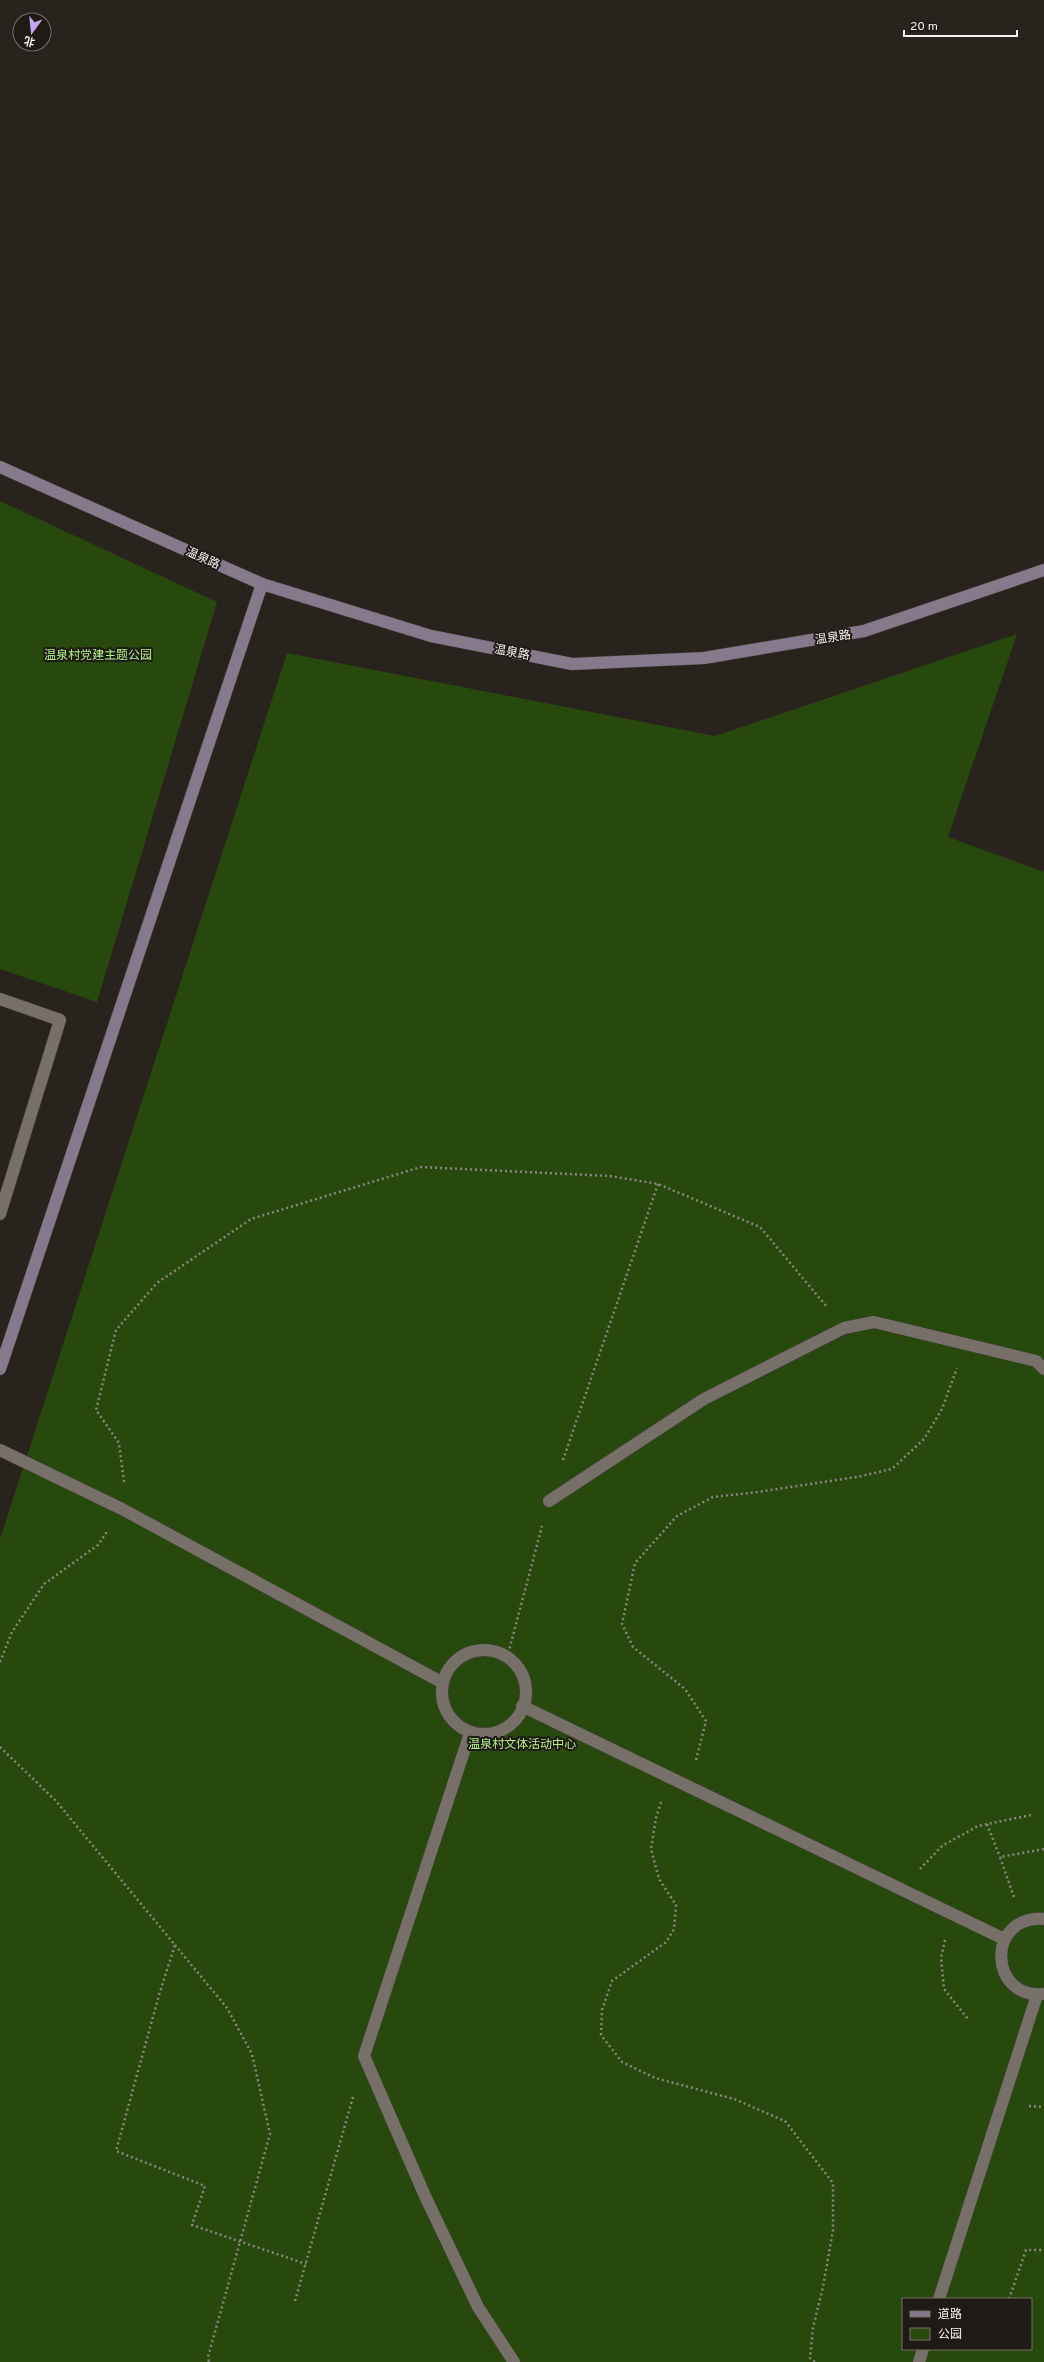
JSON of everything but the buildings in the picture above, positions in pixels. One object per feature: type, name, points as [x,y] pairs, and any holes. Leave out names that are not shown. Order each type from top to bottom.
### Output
[{"type":"main road","name":"温泉路","points":[[0,467],[262,584],[432,636],[572,664],[704,658],[864,631],[1044,570]]},
{"type":"main road","points":[[0,1369],[262,584]]},
{"type":"lane","points":[[0,999],[60,1020],[0,1214]]},
{"type":"lane","points":[[549,1501],[704,1399],[844,1328],[874,1322],[1036,1361],[1044,1369]]},
{"type":"lane","points":[[0,1450],[122,1509],[443,1683]]},
{"type":"lane","points":[[482,1651],[495,1652],[507,1658],[517,1667],[524,1680],[526,1694],[522,1706],[515,1720],[504,1729],[490,1734],[470,1733],[452,1720],[445,1709],[442,1696],[443,1683],[448,1670],[457,1660],[468,1653],[482,1651]]},
{"type":"lane","points":[[522,1706],[1004,1939]]},
{"type":"lane","points":[[470,1733],[364,2056],[425,2196],[478,2307],[514,2362]]},
{"type":"lane","points":[[939,2298],[1040,1995],[1024,1992],[1013,1985],[1006,1975],[1001,1964],[1001,1951],[1004,1939],[1012,1928],[1022,1921],[1044,1919]]},
{"type":"lane","points":[[919,2362],[923,2350]]},
{"type":"path","points":[[0,1662],[12,1632],[44,1584],[98,1545],[122,1509],[125,1476],[119,1443],[96,1410],[116,1330],[157,1283],[251,1219],[421,1167],[610,1176],[658,1184],[760,1227],[844,1328]]},
{"type":"path","points":[[507,1658],[549,1501],[658,1184]]},
{"type":"path","points":[[687,1785],[700,1746],[706,1721],[685,1689],[633,1647],[622,1624],[635,1563],[677,1516],[713,1497],[774,1490],[892,1469],[924,1439],[942,1408],[966,1344]]},
{"type":"path","points":[[0,1747],[56,1800],[227,2008],[252,2054],[270,2134],[208,2357],[209,2362]]},
{"type":"path","points":[[670,1777],[656,1818],[651,1849],[659,1879],[676,1905],[674,1929],[666,1942],[612,1981],[602,2010],[601,2035],[622,2062],[655,2078],[734,2100],[785,2121],[833,2183],[833,2230],[812,2336],[810,2358],[815,2362]]},
{"type":"path","points":[[902,1889],[942,1846],[978,1826],[1031,1815]]},
{"type":"path","points":[[987,1824],[1022,1921]]},
{"type":"path","points":[[1000,1857],[1044,1849]]},
{"type":"path","points":[[952,1913],[941,1958],[944,1989],[968,2019]]},
{"type":"path","points":[[175,1945],[159,1995],[116,2151],[205,2186],[192,2225],[306,2264]]},
{"type":"path","points":[[295,2301],[364,2056]]},
{"type":"path","points":[[1009,2298],[1026,2250],[1044,2250]]},
{"type":"green space","name":"温泉村党建主题公园","points":[[0,501],[217,602],[97,1002],[0,969]]},
{"type":"green space","name":"温泉村文体活动中心","points":[[1017,634],[948,837],[1044,872],[1044,2362],[0,2362],[0,1539],[287,653],[715,736]]}]
